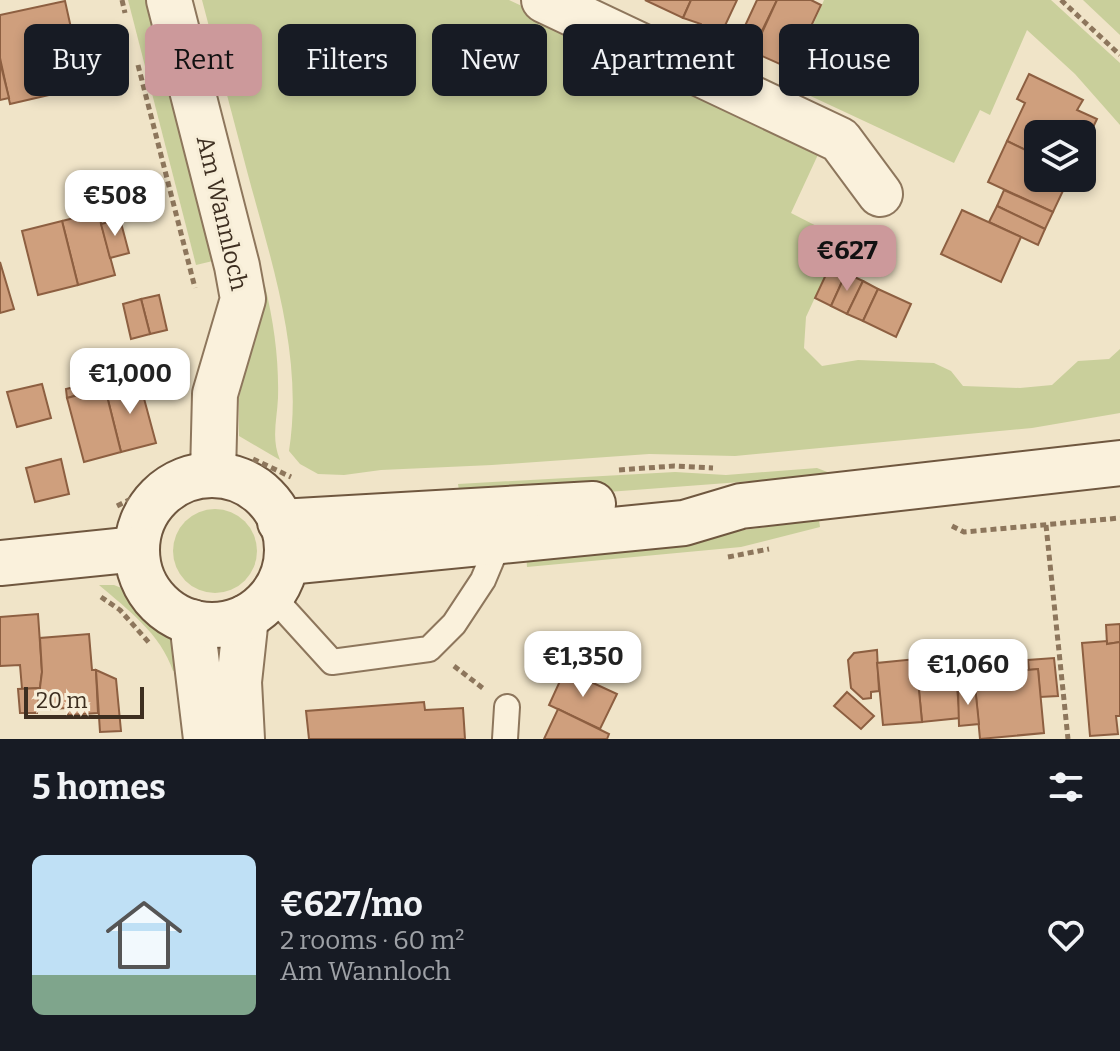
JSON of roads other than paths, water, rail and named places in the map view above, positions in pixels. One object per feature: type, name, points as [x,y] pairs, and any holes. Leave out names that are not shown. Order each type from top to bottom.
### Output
[{"type":"main road","name":"Am Wannloch","points":[[169,0],[243,299],[194,470]]},
{"type":"main road","points":[[544,0],[840,140],[880,194]]},
{"type":"main road","points":[[271,574],[499,542],[684,523],[741,506],[1120,463]]},
{"type":"main road","points":[[242,739],[239,682],[271,574],[273,506],[252,486],[240,480],[194,470],[159,496],[143,520],[137,549],[143,581],[152,595],[177,617],[219,625],[271,574],[680,500],[741,506]]},
{"type":"main road","points":[[0,563],[137,549]]},
{"type":"main road","points":[[192,622],[206,739]]},
{"type":"lane","points":[[271,574],[332,662],[429,649],[454,624],[483,580],[499,542]]},
{"type":"lane","points":[[505,739],[507,707]]}]
